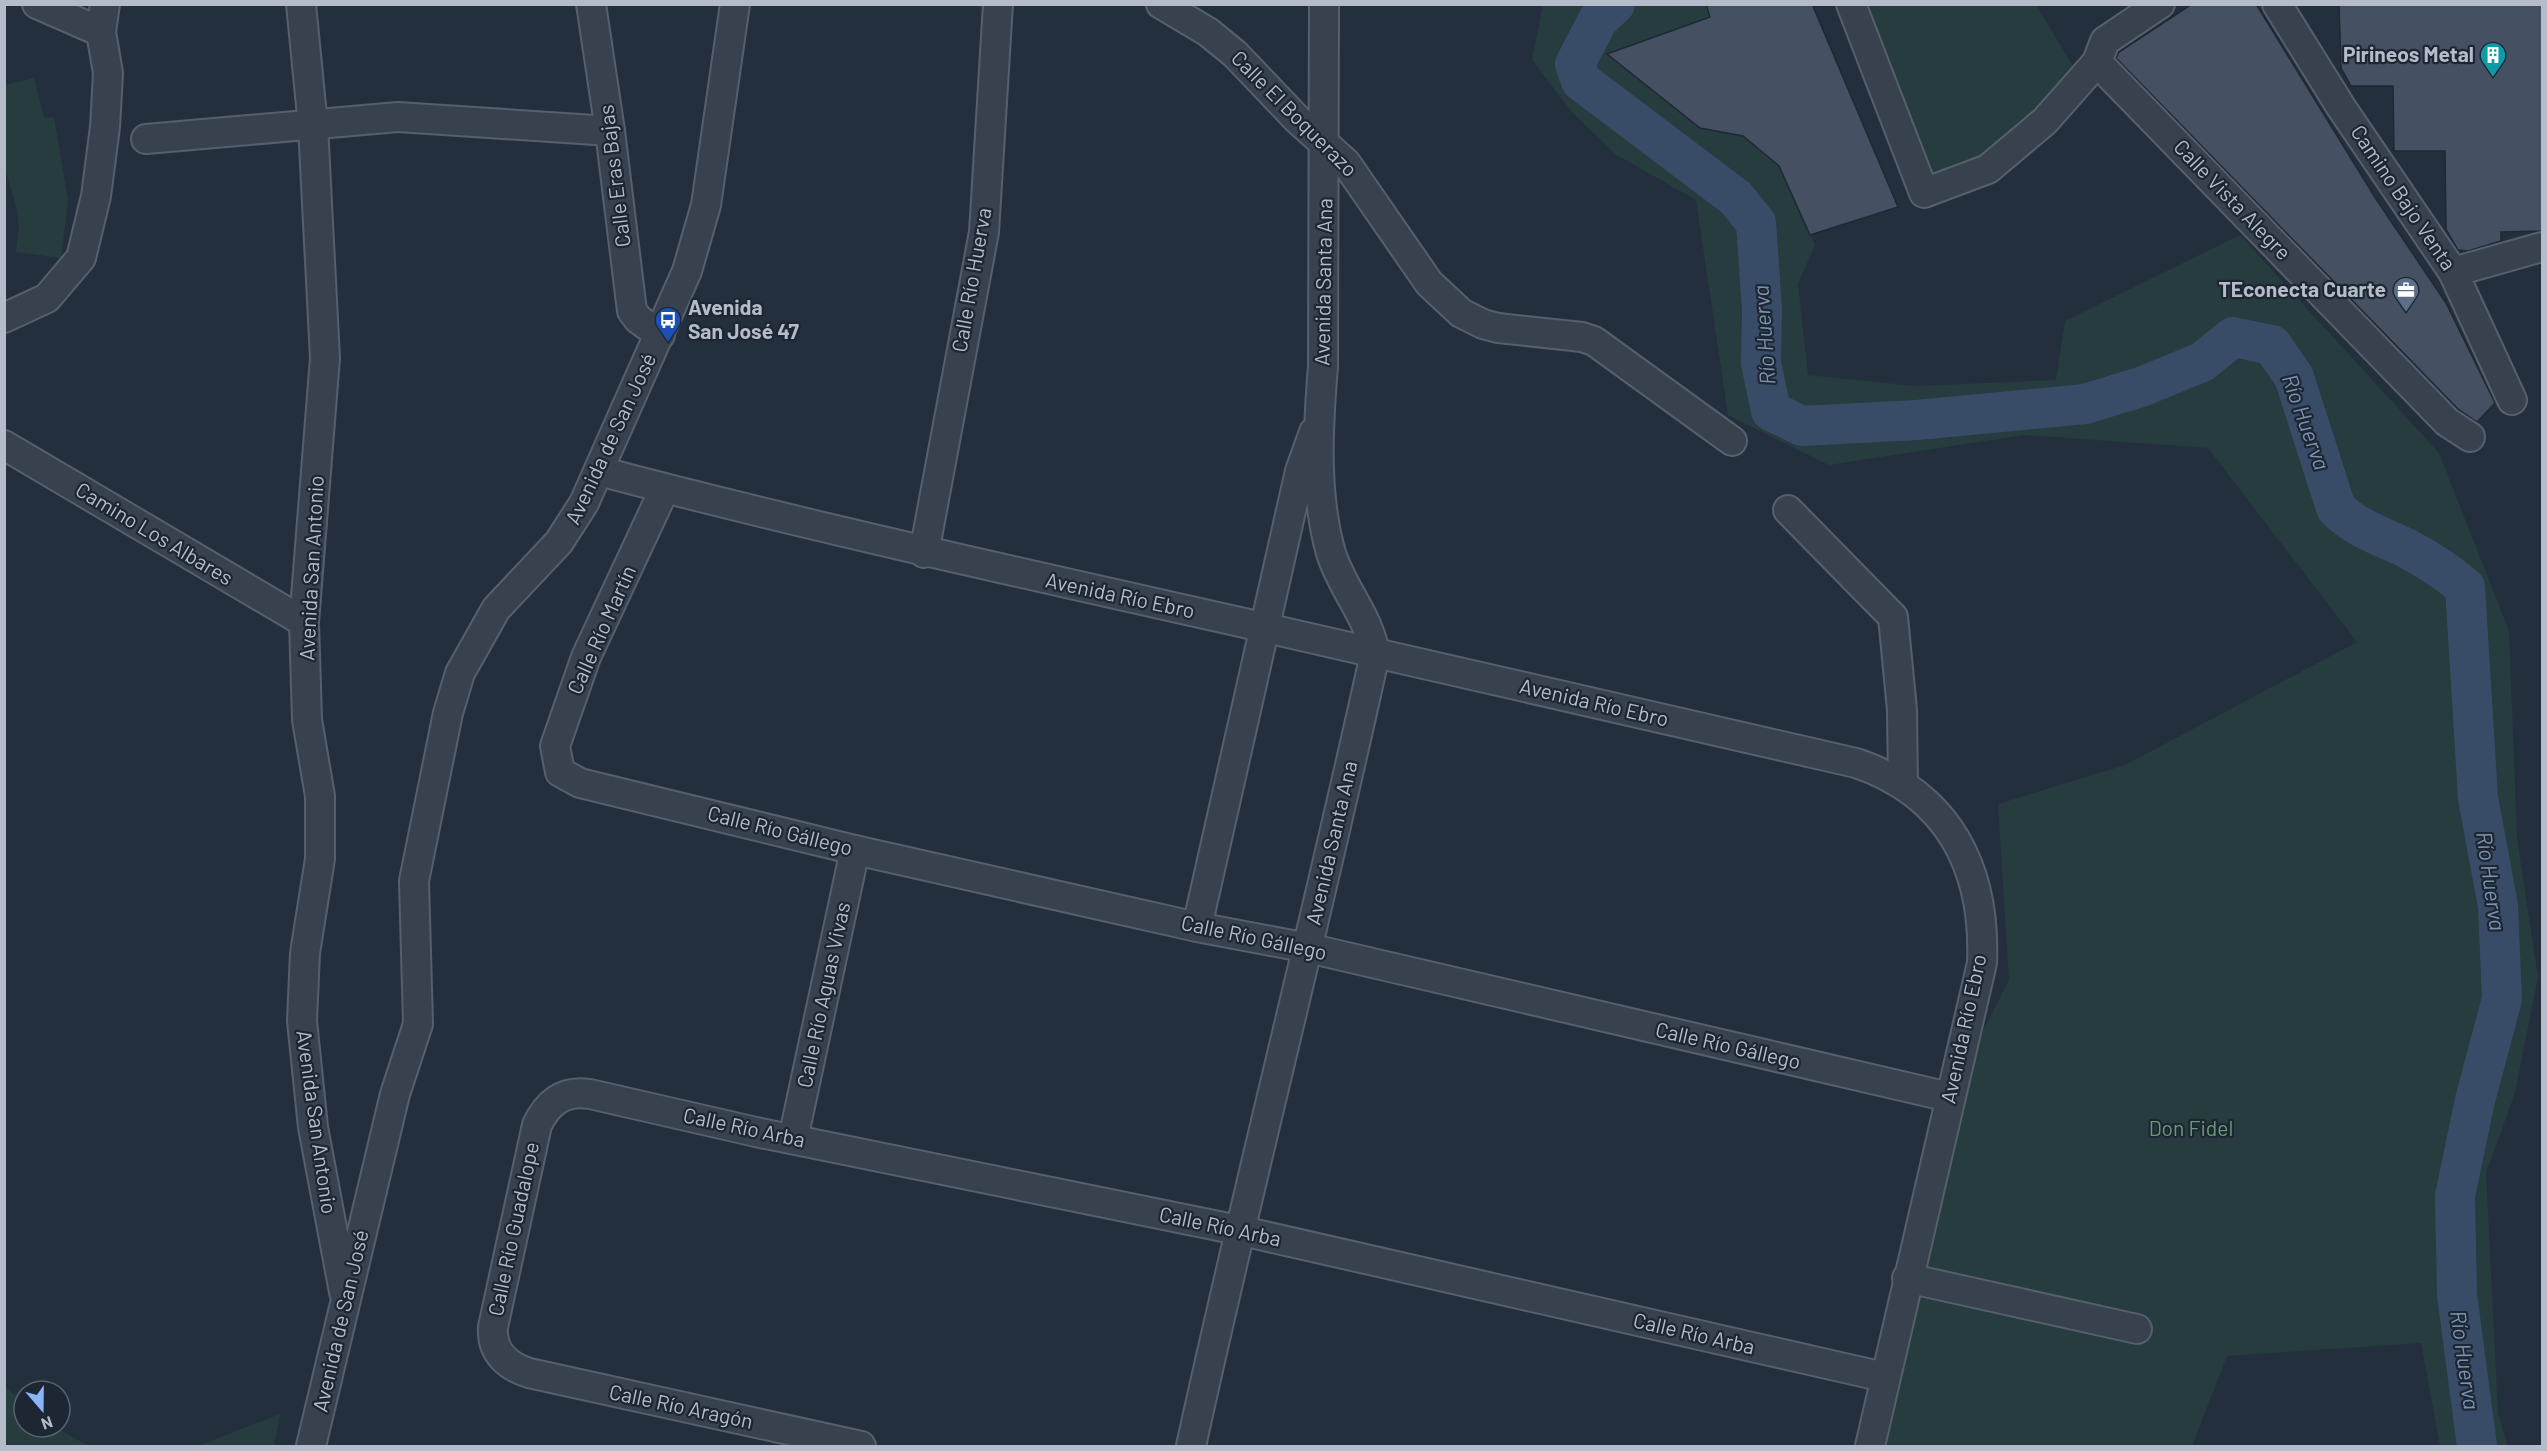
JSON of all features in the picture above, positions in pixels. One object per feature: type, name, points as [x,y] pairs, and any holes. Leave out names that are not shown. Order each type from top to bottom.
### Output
[{"type":"street","points":[[37,4],[101,32]]},
{"type":"street","points":[[4,318],[47,298],[81,258],[96,196],[105,127],[108,73],[101,32],[105,4]]},
{"type":"street","name":"Avenida San Antonio","points":[[301,4],[314,126],[325,358],[304,622],[307,720],[320,796],[320,859],[305,953],[302,1021],[313,1127],[346,1306]]},
{"type":"street","name":"Calle Eras Bajas","points":[[591,4],[610,131],[632,311],[638,320],[660,335]]},
{"type":"street","name":"Avenida de San José","points":[[311,1446],[346,1306],[369,1196],[395,1094],[418,1024],[414,881],[448,713],[460,673],[496,609],[573,523],[599,471],[687,271],[706,205],[735,4]]},
{"type":"street","name":"Calle Río Huerva","points":[[924,553],[984,232],[998,4]]},
{"type":"street","name":"Calle El Boquerazo","points":[[1161,4],[1208,33],[1235,54],[1325,145],[1353,170],[1430,283],[1461,313],[1483,324],[1498,328],[1594,340],[1732,441]]},
{"type":"street","name":"Avenida Santa Ana","points":[[1191,1446],[1238,1230],[1308,948],[1375,654],[1367,624],[1332,555],[1322,497],[1319,419],[1323,366],[1324,4]]},
{"type":"street","points":[[1851,4],[1924,193],[1988,169],[2045,121],[2097,62],[2105,41],[2160,4]]},
{"type":"street","name":"Camino Bajo Venta","points":[[2277,4],[2341,107],[2453,272],[2512,400]]},
{"type":"street","name":"Calle Vista Alegre","points":[[2097,62],[2447,422],[2470,437]]},
{"type":"street","points":[[146,139],[314,126],[334,122],[420,117],[610,131]]},
{"type":"street","points":[[2453,272],[2542,247]]},
{"type":"street","name":"Avenida Santa Ana","points":[[1197,927],[1300,471],[1319,419]]},
{"type":"street","name":"Camino Los Albares","points":[[4,445],[304,622]]},
{"type":"street","name":"Avenida Río Ebro","points":[[599,471],[664,490],[924,553],[1264,627],[1856,763],[1903,785],[1935,812],[1950,832],[1972,872],[1980,903],[1982,963],[1884,1377],[1870,1446]]},
{"type":"street","name":"Calle Río Martín","points":[[560,772],[555,746],[586,657],[664,490]]},
{"type":"street","points":[[1788,510],[1893,617],[1902,710],[1903,785]]},
{"type":"street","name":"Calle Río Gállego","points":[[560,772],[580,783],[855,850],[1197,927],[1308,948],[1949,1097]]},
{"type":"street","name":"Calle Río Aguas Vivas","points":[[793,1139],[855,850]]},
{"type":"street","name":"Calle Río Arba","points":[[554,1101],[570,1093],[590,1094],[793,1139],[1238,1230],[1884,1377]]},
{"type":"street","name":"Calle Río Guadalope","points":[[504,1360],[494,1345],[493,1327],[537,1125],[554,1101]]},
{"type":"street","points":[[324,1192],[369,1196]]},
{"type":"street","points":[[1907,1278],[2137,1329]]},
{"type":"street","name":"Calle Río Aragón","points":[[504,1360],[530,1373],[861,1446]]},
{"type":"green space","name":"Don Fidel","points":[[1543,5],[1706,5],[1710,17],[1607,54],[1700,128],[1743,136],[1779,166],[1815,245],[1798,284],[1808,375],[1915,386],[2056,380],[2065,321],[2240,235],[2439,453],[2509,631],[2517,838],[2538,977],[2515,1093],[2486,1173],[2498,1413],[2508,1446],[2440,1446],[2421,1343],[2227,1356],[2192,1446],[1870,1446],[1949,1097],[2009,980],[1998,804],[2125,765],[2357,642],[2208,448],[2024,435],[1829,465],[1728,415],[1696,200],[1615,154],[1571,111],[1532,60]]},
{"type":"green space","points":[[1851,5],[2036,5],[2071,63],[2084,77],[2045,121],[1924,193]]},
{"type":"green space","points":[[34,78],[44,118],[54,117],[68,200],[61,258],[16,252],[19,227],[17,210],[5,169],[5,85]]},
{"type":"green space","points":[[4,1386],[12,1393],[12,1439],[72,1439],[72,1436],[89,1446],[5,1446]]},
{"type":"green space","points":[[280,1414],[274,1446],[198,1446]]},
{"type":"building","points":[[1706,4],[1812,4],[1898,207],[1810,235],[1779,166],[1743,136],[1700,128],[1607,54],[1710,17]]},
{"type":"building","points":[[2192,4],[2256,4],[2376,199],[2446,303],[2495,403],[2477,422],[2458,409],[2116,58],[2119,52]]},
{"type":"building","name":"Pirineos Metal","points":[[2339,4],[2542,4],[2542,231],[2501,232],[2501,241],[2468,251],[2458,250],[2446,229],[2445,151],[2394,151],[2393,86],[2351,86],[2341,68]]},
{"type":"waterway","name":"Río Huerva","points":[[1615,4],[1598,20],[1575,64],[1581,81],[1736,198],[1756,223],[1762,309],[1761,363],[1771,411],[1802,426],[1917,420],[2085,404],[2141,387],[2202,362],[2233,337],[2272,345],[2294,377],[2336,508],[2360,526],[2429,561],[2465,587],[2478,798],[2498,906],[2502,999],[2475,1100],[2455,1196],[2457,1295],[2477,1446]]},
{"type":"place","name":"Pirineos Metal","points":[[2493,78]]},
{"type":"place","name":"TEconecta Cuarte","points":[[2406,313]]},
{"type":"place","name":"Avenida San José 47","points":[[668,343]]}]
